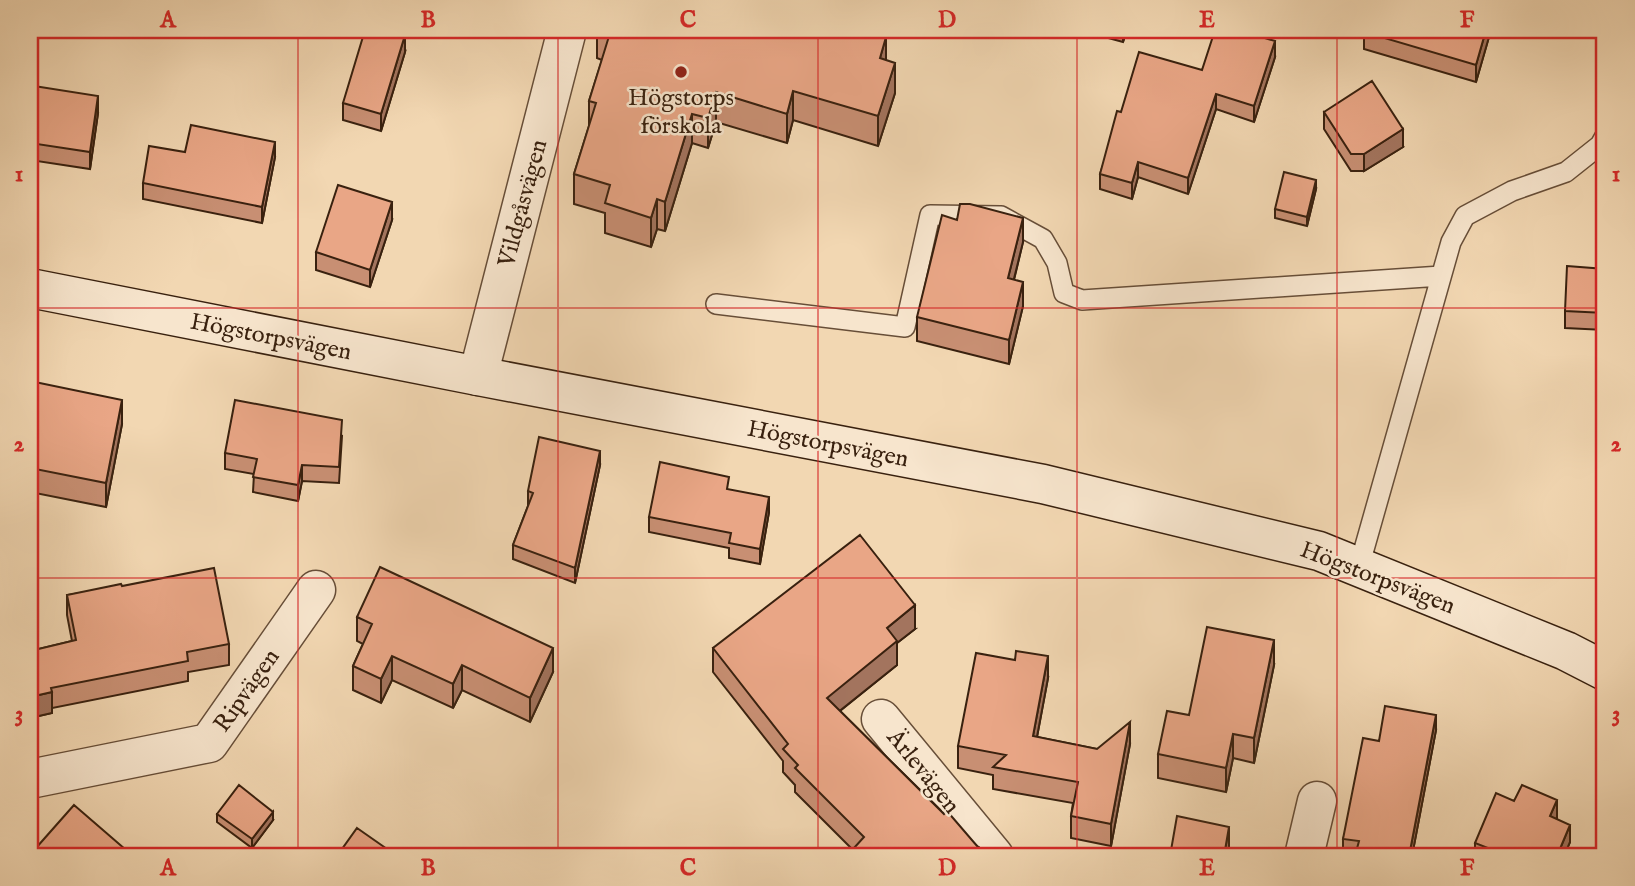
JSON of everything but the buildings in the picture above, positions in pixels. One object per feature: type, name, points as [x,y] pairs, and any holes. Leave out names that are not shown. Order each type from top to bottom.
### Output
[{"type":"street","name":"Vildgåsvägen","points":[[478,376],[567,30]]},
{"type":"street","name":"Högstorpsvägen","points":[[30,288],[1043,484],[1319,551],[1566,651],[1605,671]]},
{"type":"street","name":"Ripvägen","points":[[30,779],[209,743],[316,590]]},
{"type":"street","name":"Ärlevägen","points":[[881,719],[994,856]]},
{"type":"street","points":[[1304,856],[1317,801]]},
{"type":"lane","points":[[1359,567],[1451,242],[1465,216],[1512,191],[1566,172],[1600,145],[1605,136]]},
{"type":"lane","points":[[716,304],[905,327],[930,215],[1001,216],[1044,239],[1057,263],[1064,293],[1082,300],[1441,276]]},
{"type":"place","name":"Högstorps förskola","points":[[681,72]]}]
